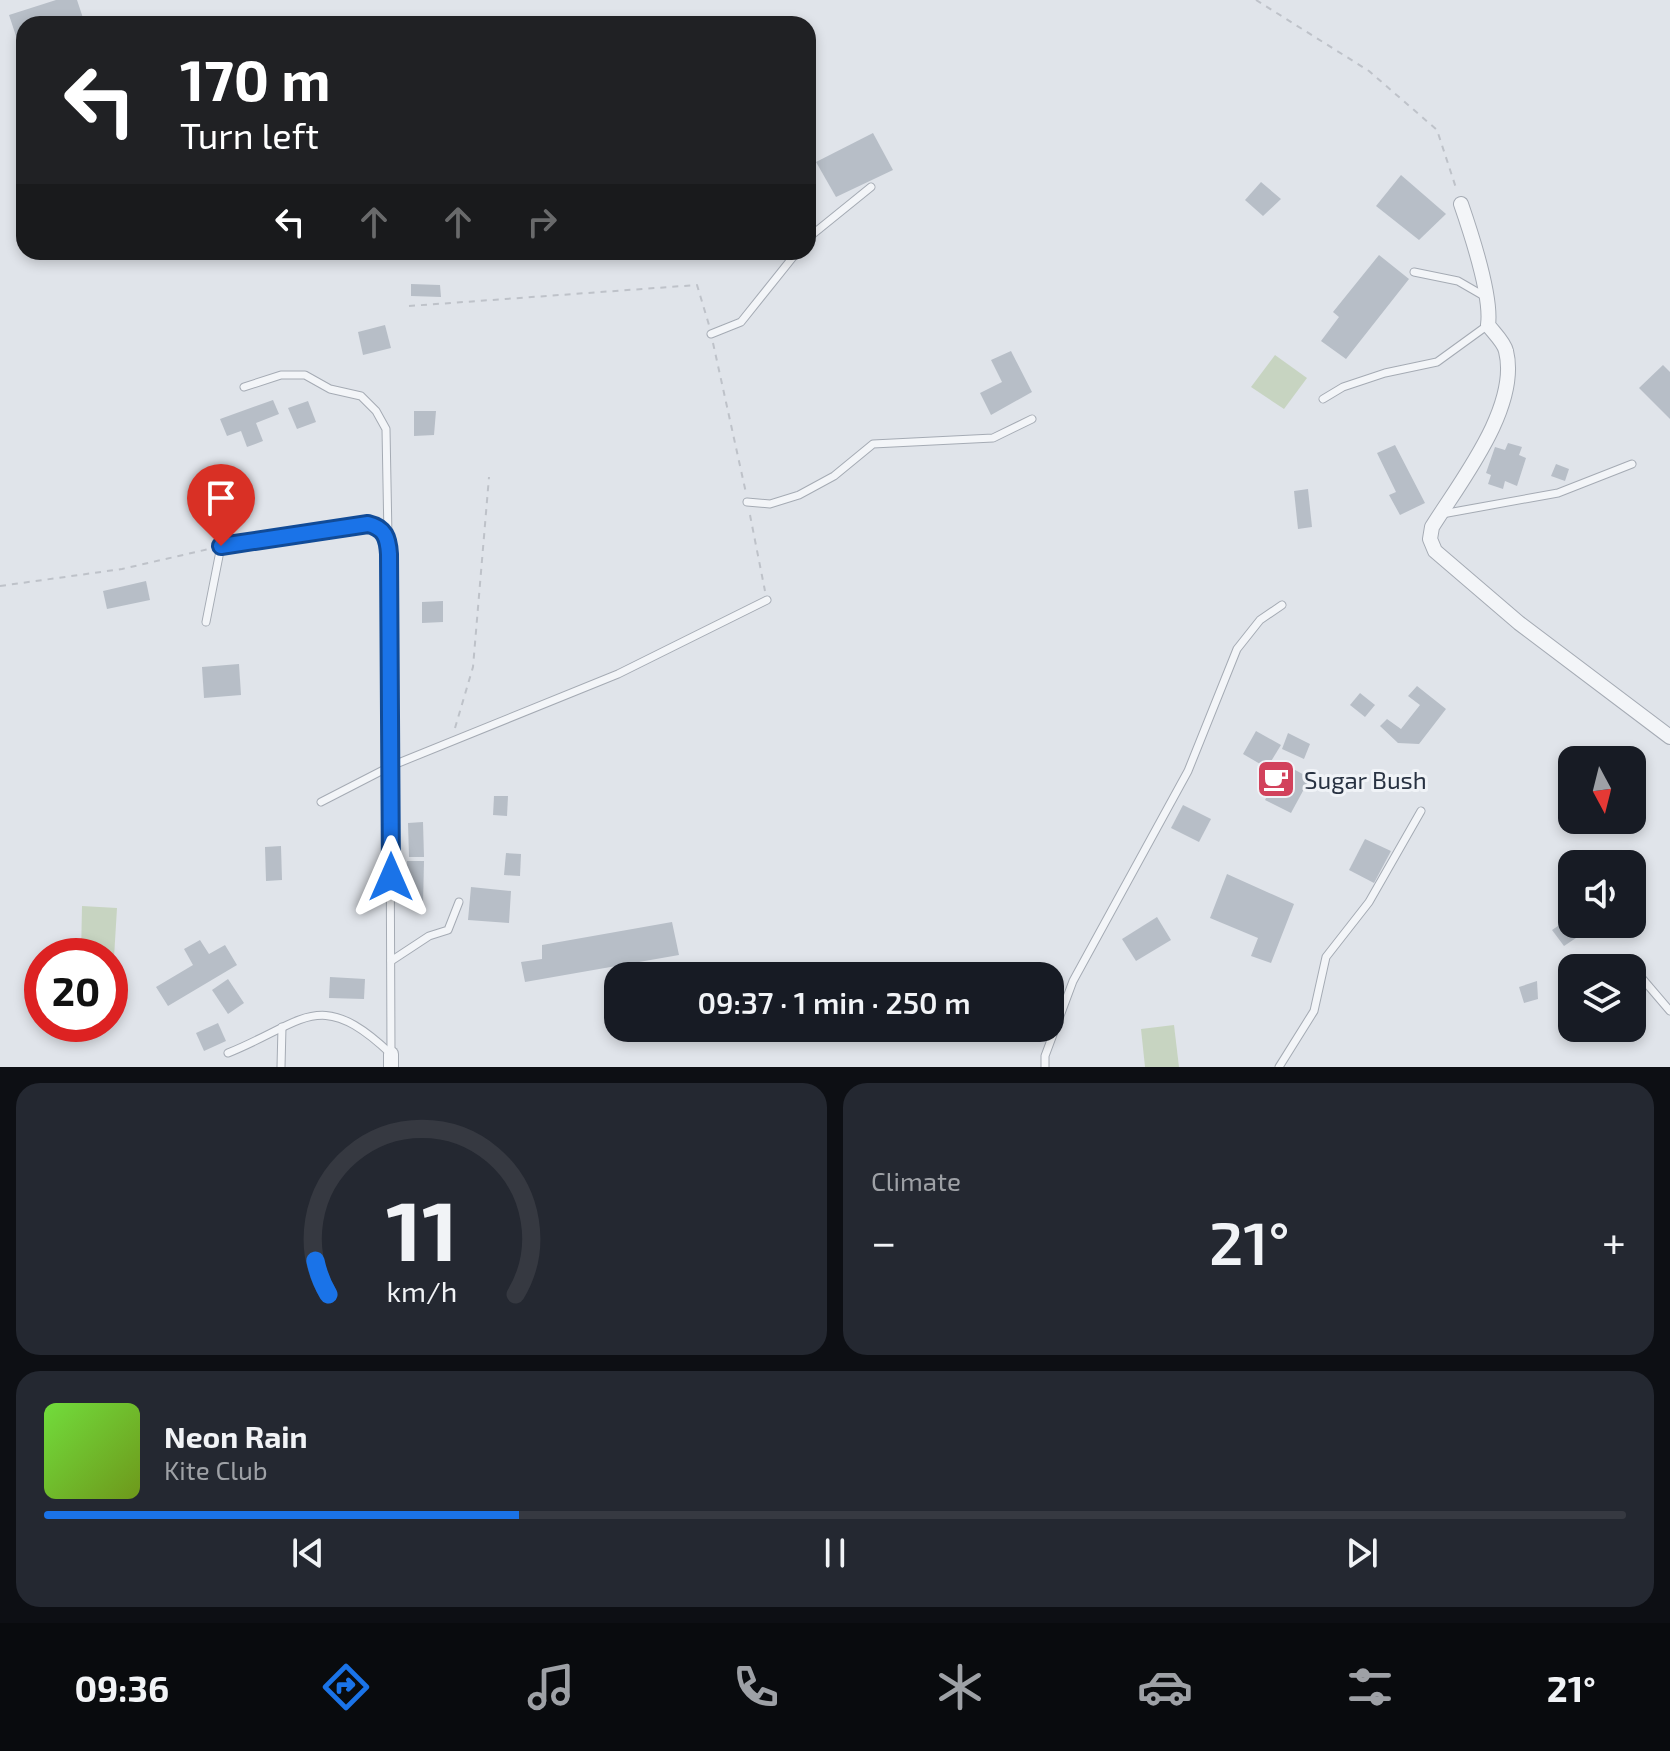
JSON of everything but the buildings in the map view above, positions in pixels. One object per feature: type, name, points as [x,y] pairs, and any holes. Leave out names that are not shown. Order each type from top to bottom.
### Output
[{"type":"street","points":[[1461,204],[1476,249],[1484,296],[1490,310],[1488,325],[1506,349],[1506,380],[1500,409],[1488,437],[1440,515],[1430,539],[1443,560],[1670,737]]},
{"type":"lane","points":[[816,232],[871,187]]},
{"type":"lane","points":[[711,334],[741,322],[791,260]]},
{"type":"lane","points":[[1414,272],[1458,281],[1484,296]]},
{"type":"lane","points":[[1323,399],[1343,387],[1385,373],[1437,362],[1488,325]]},
{"type":"lane","points":[[244,387],[281,375],[305,375],[330,389],[361,396],[376,411],[386,429],[391,1060]]},
{"type":"lane","points":[[747,502],[770,504],[799,495],[834,476],[873,444],[993,438],[1032,419]]},
{"type":"lane","points":[[1440,515],[1558,493],[1632,464]]},
{"type":"lane","points":[[206,622],[221,546],[368,524],[378,526],[388,543]]},
{"type":"lane","points":[[321,802],[391,766],[618,674],[767,600]]},
{"type":"lane","points":[[1045,1067],[1045,1056],[1073,981],[1188,771],[1237,649],[1260,620],[1282,605]]},
{"type":"lane","points":[[1279,1067],[1314,1011],[1326,957],[1369,902],[1421,811]]},
{"type":"lane","points":[[391,961],[429,936],[448,930],[459,902]]},
{"type":"lane","points":[[1646,983],[1670,1011]]},
{"type":"lane","points":[[228,1053],[312,1014],[343,1016],[366,1030],[391,1060]]},
{"type":"lane","points":[[281,1067],[282,1027]]},
{"type":"path","points":[[1256,0],[1369,71],[1437,130],[1461,204]]},
{"type":"path","points":[[409,306],[697,285],[711,334],[767,600]]},
{"type":"path","points":[[448,743],[462,713],[473,667],[489,477]]},
{"type":"path","points":[[0,586],[122,569],[221,546]]},
{"type":"green space","points":[[1275,355],[1307,378],[1284,409],[1251,387]]},
{"type":"green space","points":[[82,906],[117,908],[115,938],[81,938]]},
{"type":"green space","points":[[1174,1025],[1179,1067],[1145,1067],[1141,1029]]},
{"type":"place","name":"Sugar Bush","points":[[1276,779]]},
{"type":"route","points":[[221,546],[368,524],[378,526],[385,533],[389,554],[391,877]]}]
